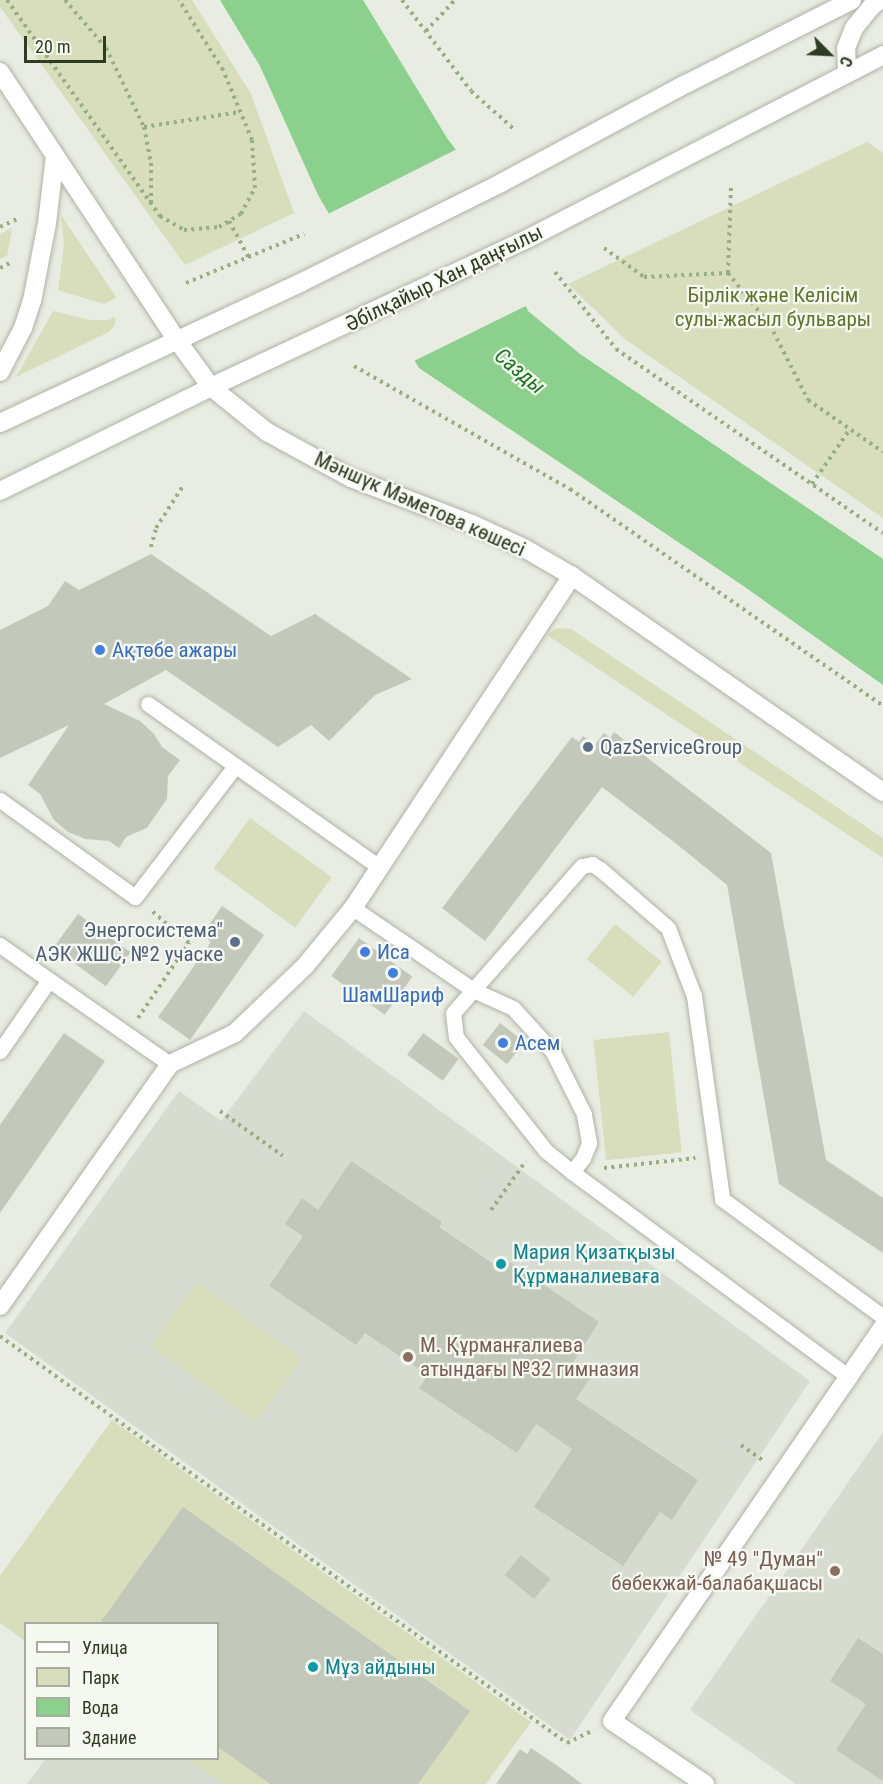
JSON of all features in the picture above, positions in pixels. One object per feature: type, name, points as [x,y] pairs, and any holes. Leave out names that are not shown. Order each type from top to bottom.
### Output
[{"type":"main road","points":[[0,423],[321,273],[501,183],[686,84],[852,0]]},
{"type":"main road","points":[[847,73],[846,48],[854,28],[879,0]]},
{"type":"main road","name":"Әбілқайыр Хан даңғылы","points":[[0,491],[211,387],[529,238],[883,55]]},
{"type":"main road","name":"Мәншүк Мәметова көшесі","points":[[0,72],[177,340],[211,387],[267,432],[351,478],[472,524],[524,548],[572,576],[883,792]]},
{"type":"main road","points":[[0,372],[23,328],[32,301],[47,223],[55,156]]},
{"type":"main road","points":[[0,1306],[170,1065],[235,1033],[305,966],[353,908],[572,576]]},
{"type":"main road","points":[[705,1784],[612,1720],[883,1327]]},
{"type":"lane","points":[[148,704],[379,867]]},
{"type":"lane","points":[[0,800],[135,897],[235,766]]},
{"type":"lane","points":[[849,1377],[572,1172],[539,1143],[456,1037],[453,1013],[582,866],[592,864],[600,869],[670,933],[693,996],[722,1199],[883,1317]]},
{"type":"lane","points":[[353,908],[473,990],[513,1008],[553,1052],[584,1114],[589,1143],[584,1158],[572,1172]]},
{"type":"lane","points":[[0,945],[170,1065]]},
{"type":"lane","points":[[0,1051],[49,980]]},
{"type":"path","points":[[7,0],[160,216],[184,230],[219,227],[241,214],[255,188],[252,140],[223,70],[179,0]]},
{"type":"path","points":[[65,0],[106,48],[144,127],[151,163],[151,202]]},
{"type":"path","points":[[402,0],[471,91],[515,130]]},
{"type":"path","points":[[426,31],[455,0]]},
{"type":"path","points":[[144,127],[240,112]]},
{"type":"path","points":[[731,186],[728,273],[770,325],[808,400],[883,452]]},
{"type":"path","points":[[0,227],[19,218]]},
{"type":"path","points":[[229,221],[249,258]]},
{"type":"path","points":[[186,283],[304,234]]},
{"type":"path","points":[[604,249],[644,277],[728,273]]},
{"type":"path","points":[[0,268],[12,262]]},
{"type":"path","points":[[555,272],[616,349],[883,533]]},
{"type":"path","points":[[354,366],[570,489],[883,706]]},
{"type":"path","points":[[812,484],[850,429]]},
{"type":"path","points":[[151,547],[156,528],[183,486]]},
{"type":"path","points":[[126,1034],[189,943],[135,897]]},
{"type":"path","points":[[220,1111],[283,1156]]},
{"type":"path","points":[[491,1210],[539,1143]]},
{"type":"path","points":[[572,1172],[716,1155]]},
{"type":"path","points":[[0,1336],[567,1743],[612,1720]]},
{"type":"path","points":[[741,1445],[768,1464]]},
{"type":"shaded area","name":"М. Құрманғалиева атындағы №32 гимназия","points":[[304,1011],[810,1381],[570,1740],[5,1333],[179,1091],[221,1121]]},
{"type":"shaded area","name":"№ 49 \"Думан\" бөбекжай-балабақшасы","points":[[883,1432],[883,1784],[796,1784],[690,1710]]},
{"type":"shaded area","points":[[45,1760],[189,1760],[223,1784],[27,1784]]},
{"type":"green space","points":[[0,0],[192,0],[251,94],[294,213],[185,265],[0,7]]},
{"type":"green space","name":"Бірлік және Келісім сулы-жасыл бульвары","points":[[867,142],[883,153],[883,518],[626,340],[568,284]]},
{"type":"green space","points":[[61,215],[116,298],[104,304],[58,290],[64,245]]},
{"type":"green space","points":[[12,228],[7,256],[0,259],[0,234]]},
{"type":"green space","points":[[53,311],[90,320],[108,320],[115,317],[115,325],[109,332],[16,377]]},
{"type":"green space","points":[[557,628],[571,629],[883,838],[883,858],[547,635]]},
{"type":"green space","points":[[250,818],[332,877],[295,928],[214,868]]},
{"type":"green space","points":[[615,924],[662,962],[633,997],[587,959]]},
{"type":"green space","points":[[669,1032],[682,1152],[606,1160],[593,1040]]},
{"type":"green space","points":[[197,1282],[302,1358],[256,1422],[151,1346]]},
{"type":"green space","points":[[112,1420],[531,1722],[486,1784],[223,1784],[189,1760],[219,1760],[219,1622],[24,1622],[24,1640],[0,1623],[0,1576]]},
{"type":"water","name":"Сазды","points":[[220,0],[363,0],[447,138],[469,167],[528,311],[580,354],[883,559],[883,685],[742,585],[419,368],[318,195],[260,66]]},
{"type":"pier","points":[[459,148],[471,166],[528,305],[412,362],[326,215]]},
{"type":"building","points":[[151,554],[271,636],[315,614],[412,679],[375,695],[329,741],[311,725],[278,747],[166,670],[104,704],[140,721],[154,734],[162,747],[180,760],[168,776],[167,799],[147,828],[126,837],[119,848],[109,841],[85,839],[68,832],[54,820],[40,794],[28,785],[69,725],[0,758],[0,630],[48,606],[65,581],[79,590]]},
{"type":"building","points":[[614,732],[771,853],[826,1160],[883,1198],[883,1253],[779,1184],[727,885],[674,842],[602,787],[485,941],[442,908],[572,737],[579,742],[583,736],[595,745],[604,733],[610,738]]},
{"type":"building","points":[[222,906],[264,935],[190,1040],[158,1017],[211,942],[202,935]]},
{"type":"building","points":[[78,914],[131,952],[106,986],[53,948]]},
{"type":"building","points":[[359,938],[412,977],[385,1015],[331,976]]},
{"type":"building","name":"Асем","points":[[500,1023],[524,1042],[507,1064],[483,1045]]},
{"type":"building","points":[[64,1033],[105,1061],[0,1213],[0,1125]]},
{"type":"building","points":[[423,1033],[459,1059],[443,1081],[407,1055]]},
{"type":"building","points":[[351,1161],[442,1222],[439,1227],[498,1267],[504,1258],[599,1322],[572,1364],[591,1377],[576,1399],[698,1480],[672,1520],[660,1512],[623,1566],[534,1507],[572,1449],[536,1424],[517,1453],[419,1388],[428,1375],[365,1333],[356,1345],[269,1286],[303,1236],[285,1224],[302,1198],[318,1210]]},
{"type":"building","name":"Мұз айдыны","points":[[183,1507],[470,1711],[418,1784],[270,1784],[219,1748],[219,1622],[101,1622]]},
{"type":"building","points":[[521,1555],[551,1579],[534,1599],[505,1575]]},
{"type":"building","points":[[858,1638],[883,1654],[883,1781],[836,1750],[866,1704],[830,1681]]},
{"type":"building","points":[[531,1748],[582,1784],[496,1784],[520,1749],[527,1754]]},
{"type":"place","name":"Ақтөбе ажары","points":[[100,650]]},
{"type":"place","name":"QazServiceGroup","points":[[588,747]]},
{"type":"place","name":"Энергосистема\" АЭК ЖШС, №2 учаске","points":[[235,942]]},
{"type":"place","name":"Иса","points":[[365,952]]},
{"type":"place","name":"ШамШариф","points":[[393,973]]},
{"type":"place","name":"Асем","points":[[503,1043]]},
{"type":"place","name":"Мария Қизатқызы Құрманалиеваға","points":[[501,1264]]},
{"type":"place","name":"М. Құрманғалиева атындағы №32 гимназия","points":[[408,1357]]},
{"type":"place","name":"№ 49 \"Думан\" бөбекжай-балабақшасы","points":[[835,1571]]},
{"type":"place","name":"Мұз айдыны","points":[[313,1667]]}]
